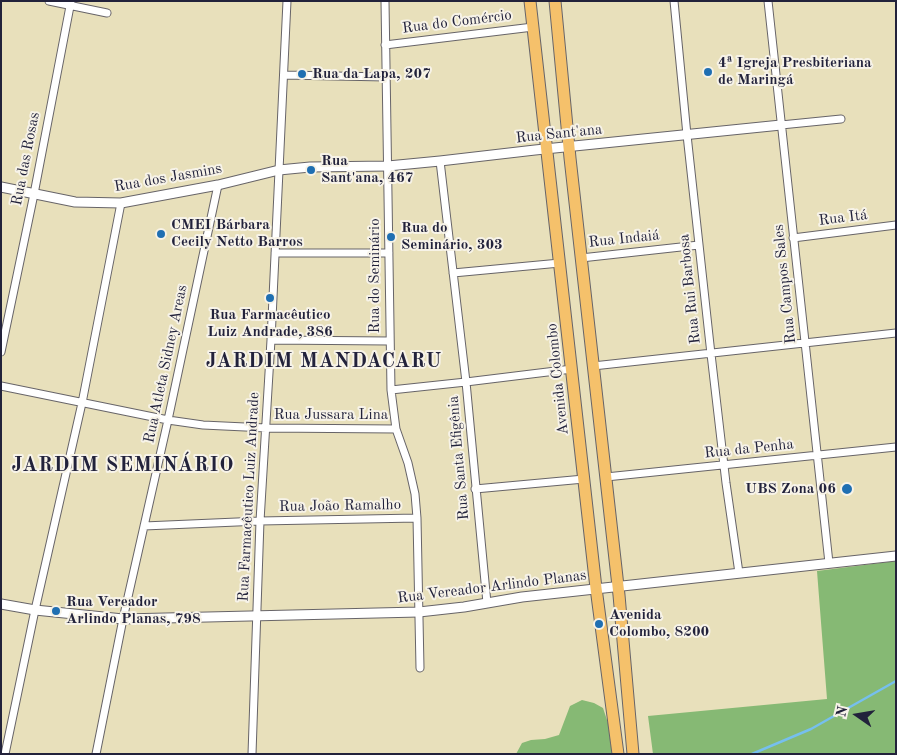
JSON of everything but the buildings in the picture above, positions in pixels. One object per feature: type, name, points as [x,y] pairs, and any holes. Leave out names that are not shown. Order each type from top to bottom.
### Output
[{"type":"main road","name":"Avenida Colombo","points":[[530,1],[596,588],[618,754]]},
{"type":"main road","points":[[555,1],[581,258],[618,586],[633,754]]},
{"type":"main road","points":[[578,425],[600,423]]},
{"type":"street","points":[[49,1],[107,12]]},
{"type":"street","name":"Rua Farmacêutico Luiz Andrade","points":[[252,754],[260,521],[271,340],[286,1]]},
{"type":"street","name":"Rua do Seminário","points":[[385,1],[391,390],[396,429],[415,494],[420,668]]},
{"type":"street","name":"Rua Rui Barbosa","points":[[674,1],[711,354],[739,573]]},
{"type":"street","name":"Rua Campos Sales","points":[[768,1],[829,563]]},
{"type":"street","name":"Rua das Rosas","points":[[1,352],[71,4]]},
{"type":"street","name":"Rua do Comércio","points":[[385,45],[533,27]]},
{"type":"street","points":[[284,76],[386,77]]},
{"type":"street","name":"Rua Sant'ana","points":[[279,170],[310,167],[388,166],[841,119]]},
{"type":"street","name":"Rua Santa Efigênia","points":[[440,161],[466,382],[487,603]]},
{"type":"street","name":"Rua dos Jasmins","points":[[1,187],[75,202],[122,203],[218,185],[279,170]]},
{"type":"street","name":"Rua Atleta Sidney Areas","points":[[96,754],[123,619],[218,185]]},
{"type":"street","points":[[5,754],[35,610],[82,403],[122,203]]},
{"type":"street","name":"Rua Itá","points":[[793,238],[896,225]]},
{"type":"street","name":"Rua Indaiá","points":[[581,258],[699,245]]},
{"type":"street","points":[[275,253],[388,253]]},
{"type":"street","points":[[453,273],[560,263]]},
{"type":"street","points":[[593,366],[896,333]]},
{"type":"street","points":[[271,340],[389,341]]},
{"type":"street","points":[[391,390],[572,369]]},
{"type":"street","name":"Rua Jussara Lina","points":[[1,386],[168,420],[203,425],[266,428],[396,429]]},
{"type":"street","name":"Rua da Penha","points":[[606,477],[896,447]]},
{"type":"street","points":[[475,490],[584,479]]},
{"type":"street","name":"Rua João Ramalho","points":[[144,526],[260,521],[417,518]]},
{"type":"street","name":"Rua Vereador Arlindo Planas","points":[[1,604],[35,610],[123,619],[418,612],[596,588],[896,556]]},
{"type":"green space","points":[[896,561],[896,754],[653,754],[648,716],[827,699],[817,571]]},
{"type":"green space","points":[[582,700],[603,708],[608,723],[612,754],[516,754],[522,743],[559,735],[570,706]]},
{"type":"waterway","points":[[752,754],[811,729],[896,681]]},
{"type":"place","name":"4ª Igreja Presbiteriana de Maringá","points":[[708,72]]},
{"type":"place","name":"Rua da Lapa, 207","points":[[302,74]]},
{"type":"place","name":"Rua Sant'ana, 467","points":[[311,170]]},
{"type":"place","name":"CMEI Bárbara Cecily Netto Barros","points":[[161,234]]},
{"type":"place","name":"Rua do Seminário, 303","points":[[391,237]]},
{"type":"place","name":"Rua Farmacêutico Luiz Andrade, 386","points":[[270,298]]},
{"type":"place","name":"UBS Zona 06","points":[[847,489]]},
{"type":"place","name":"Rua Vereador Arlindo Planas, 798","points":[[56,611]]},
{"type":"place","name":"Avenida Colombo, 8200","points":[[599,624]]},
{"type":"district","name":"JARDIM MANDACARU","points":[[324,362]]},
{"type":"district","name":"JARDIM SEMINÁRIO","points":[[123,466]]}]
